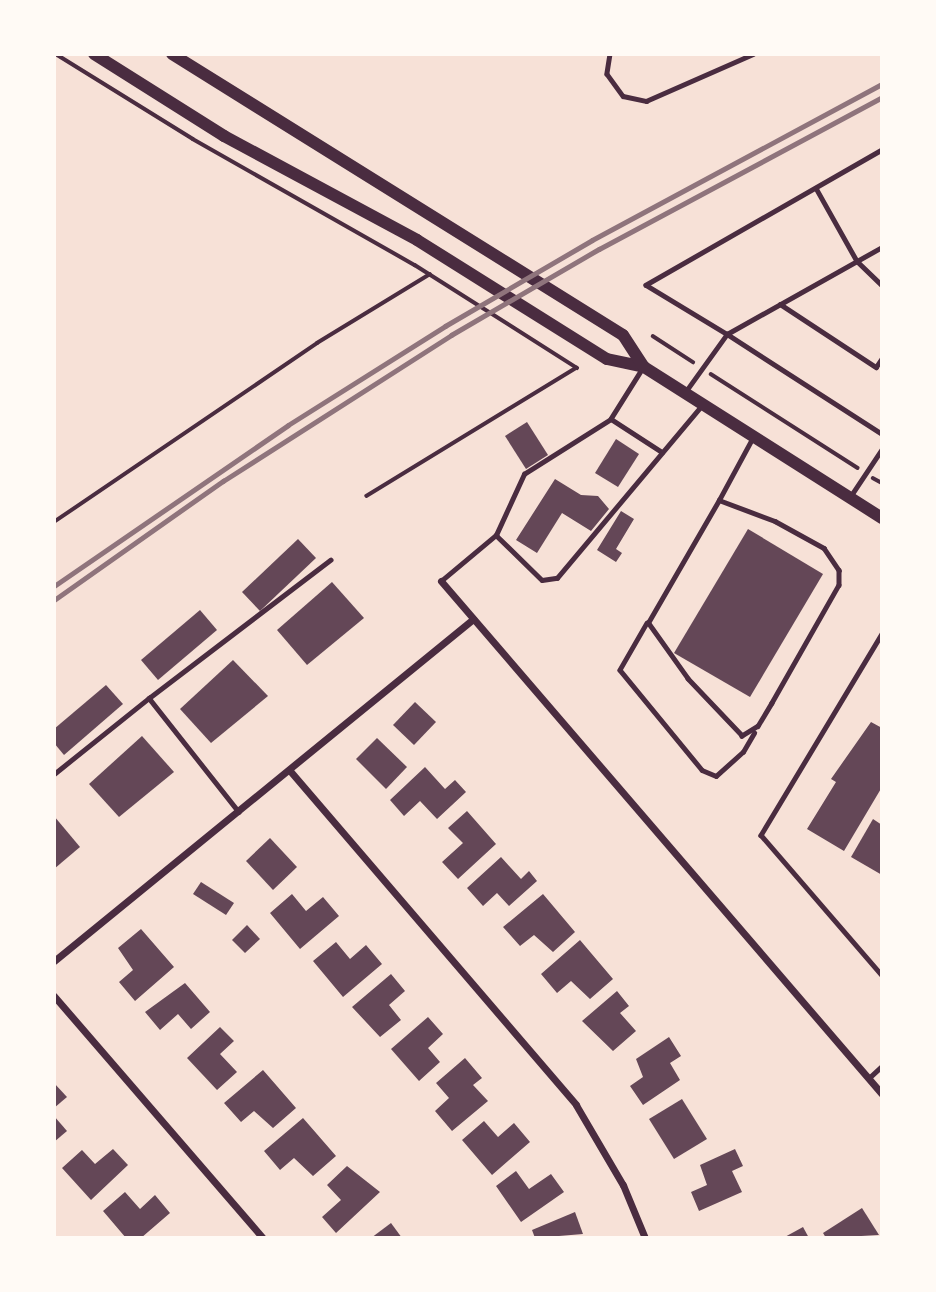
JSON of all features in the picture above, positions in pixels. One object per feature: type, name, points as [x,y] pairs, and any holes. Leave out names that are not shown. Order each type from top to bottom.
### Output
[{"type":"main road","points":[[94,54],[223,136],[417,240],[607,359],[644,367],[882,518]]},
{"type":"main road","points":[[172,54],[623,335],[644,367]]},
{"type":"street","points":[[441,581],[882,1094]]},
{"type":"street","points":[[54,961],[291,772],[473,619]]},
{"type":"street","points":[[291,772],[576,1105],[623,1185],[645,1238]]},
{"type":"street","points":[[54,996],[263,1238]]},
{"type":"lane","points":[[610,54],[607,74],[623,96],[646,101],[753,54]]},
{"type":"lane","points":[[882,150],[646,285],[882,433]]},
{"type":"lane","points":[[816,188],[857,261],[882,285]]},
{"type":"lane","points":[[685,393],[705,370],[727,334],[882,247]]},
{"type":"lane","points":[[780,304],[876,367],[882,358]]},
{"type":"lane","points":[[441,581],[496,535],[524,474],[611,419],[644,367]]},
{"type":"lane","points":[[496,535],[542,580],[557,578],[702,404]]},
{"type":"lane","points":[[611,419],[662,452]]},
{"type":"lane","points":[[719,500],[775,521],[824,548],[839,570],[839,585],[743,752],[716,776],[702,770],[620,670],[753,436]]},
{"type":"lane","points":[[850,497],[882,449]]},
{"type":"lane","points":[[54,774],[330,560]]},
{"type":"lane","points":[[648,623],[680,669],[734,730],[741,736],[758,726]]},
{"type":"lane","points":[[882,634],[761,835],[882,975]]},
{"type":"lane","points":[[149,698],[240,812]]},
{"type":"lane","points":[[869,1078],[882,1066]]},
{"type":"path","points":[[56,54],[193,139],[430,274],[577,368],[367,496]]},
{"type":"path","points":[[54,522],[271,373],[430,274]]},
{"type":"path","points":[[653,336],[882,483]]},
{"type":"building","points":[[527,422],[548,455],[526,469],[505,436]]},
{"type":"building","points":[[616,439],[639,454],[618,487],[595,473]]},
{"type":"building","points":[[555,479],[581,495],[598,496],[609,509],[591,531],[562,513],[537,553],[516,540]]},
{"type":"building","points":[[621,511],[634,519],[616,549],[622,553],[616,562],[597,550]]},
{"type":"building","points":[[748,529],[823,574],[750,697],[674,653]]},
{"type":"building","points":[[298,539],[316,558],[260,611],[242,592]]},
{"type":"building","points":[[332,582],[364,618],[307,665],[277,630]]},
{"type":"building","points":[[200,610],[217,630],[158,680],[141,660]]},
{"type":"building","points":[[233,660],[268,696],[211,743],[180,709]]},
{"type":"building","points":[[106,685],[123,704],[64,755],[54,743],[54,729]]},
{"type":"building","points":[[415,702],[436,722],[414,745],[393,725]]},
{"type":"building","points":[[871,722],[882,728],[882,787],[844,851],[807,829],[836,782],[831,779]]},
{"type":"building","points":[[142,736],[174,772],[119,817],[89,784]]},
{"type":"building","points":[[377,738],[407,767],[386,789],[356,759]]},
{"type":"building","points":[[425,767],[445,789],[455,780],[466,792],[437,819],[420,801],[404,816],[390,800]]},
{"type":"building","points":[[467,811],[496,844],[458,879],[442,862],[463,843],[448,828]]},
{"type":"building","points":[[54,816],[80,847],[54,869]]},
{"type":"building","points":[[873,819],[882,825],[882,875],[851,857]]},
{"type":"building","points":[[270,838],[297,867],[273,890],[246,861]]},
{"type":"building","points":[[501,857],[521,879],[529,871],[537,881],[509,906],[497,893],[483,906],[467,888]]},
{"type":"building","points":[[201,882],[234,903],[226,915],[193,894]]},
{"type":"building","points":[[292,894],[306,911],[323,897],[339,916],[300,949],[270,913]]},
{"type":"building","points":[[543,894],[575,932],[553,952],[534,935],[520,946],[503,927]]},
{"type":"building","points":[[247,925],[260,939],[245,953],[232,940]]},
{"type":"building","points":[[141,929],[174,967],[135,1001],[119,982],[133,970],[118,948]]},
{"type":"building","points":[[580,940],[613,979],[590,999],[571,981],[557,993],[541,974]]},
{"type":"building","points":[[336,942],[350,959],[366,945],[382,964],[343,997],[313,961]]},
{"type":"building","points":[[391,974],[405,991],[389,1005],[401,1020],[380,1037],[352,1007]]},
{"type":"building","points":[[185,983],[210,1012],[191,1029],[178,1014],[160,1030],[145,1012]]},
{"type":"building","points":[[617,991],[629,1006],[620,1013],[636,1031],[613,1051],[582,1021]]},
{"type":"building","points":[[428,1017],[443,1034],[428,1048],[440,1062],[419,1081],[391,1049]]},
{"type":"building","points":[[220,1027],[234,1041],[220,1054],[237,1072],[217,1090],[187,1058]]},
{"type":"building","points":[[669,1037],[681,1056],[670,1063],[680,1080],[643,1105],[630,1086],[643,1077],[636,1059]]},
{"type":"building","points":[[465,1058],[482,1078],[473,1085],[488,1101],[452,1131],[435,1111],[449,1098],[436,1083]]},
{"type":"building","points":[[263,1070],[296,1108],[273,1128],[254,1111],[241,1122],[224,1103]]},
{"type":"building","points":[[54,1083],[67,1097],[54,1108]]},
{"type":"building","points":[[682,1099],[707,1139],[674,1159],[649,1119]]},
{"type":"building","points":[[54,1116],[67,1131],[54,1142]]},
{"type":"building","points":[[303,1118],[336,1156],[313,1176],[294,1158],[280,1170],[264,1151]]},
{"type":"building","points":[[484,1121],[498,1137],[514,1123],[530,1142],[492,1175],[462,1140]]},
{"type":"building","points":[[113,1149],[128,1165],[91,1200],[62,1168],[82,1150],[95,1164]]},
{"type":"building","points":[[735,1149],[743,1166],[732,1171],[742,1192],[699,1211],[691,1192],[707,1185],[700,1165]]},
{"type":"building","points":[[347,1166],[380,1192],[336,1233],[322,1217],[341,1200],[327,1185]]},
{"type":"building","points":[[516,1171],[529,1189],[551,1174],[564,1192],[521,1222],[496,1186]]},
{"type":"building","points":[[125,1192],[140,1209],[155,1195],[170,1213],[141,1238],[126,1238],[103,1211]]},
{"type":"building","points":[[862,1208],[879,1235],[826,1238],[823,1233]]},
{"type":"building","points":[[575,1212],[583,1234],[535,1238],[532,1230]]},
{"type":"building","points":[[391,1223],[402,1238],[371,1238]]},
{"type":"building","points":[[803,1227],[809,1238],[783,1238]]},
{"type":"railway","points":[[54,586],[288,425],[445,326],[592,240],[882,84]]},
{"type":"railway","points":[[54,600],[223,481],[451,335],[599,249],[882,97]]}]
